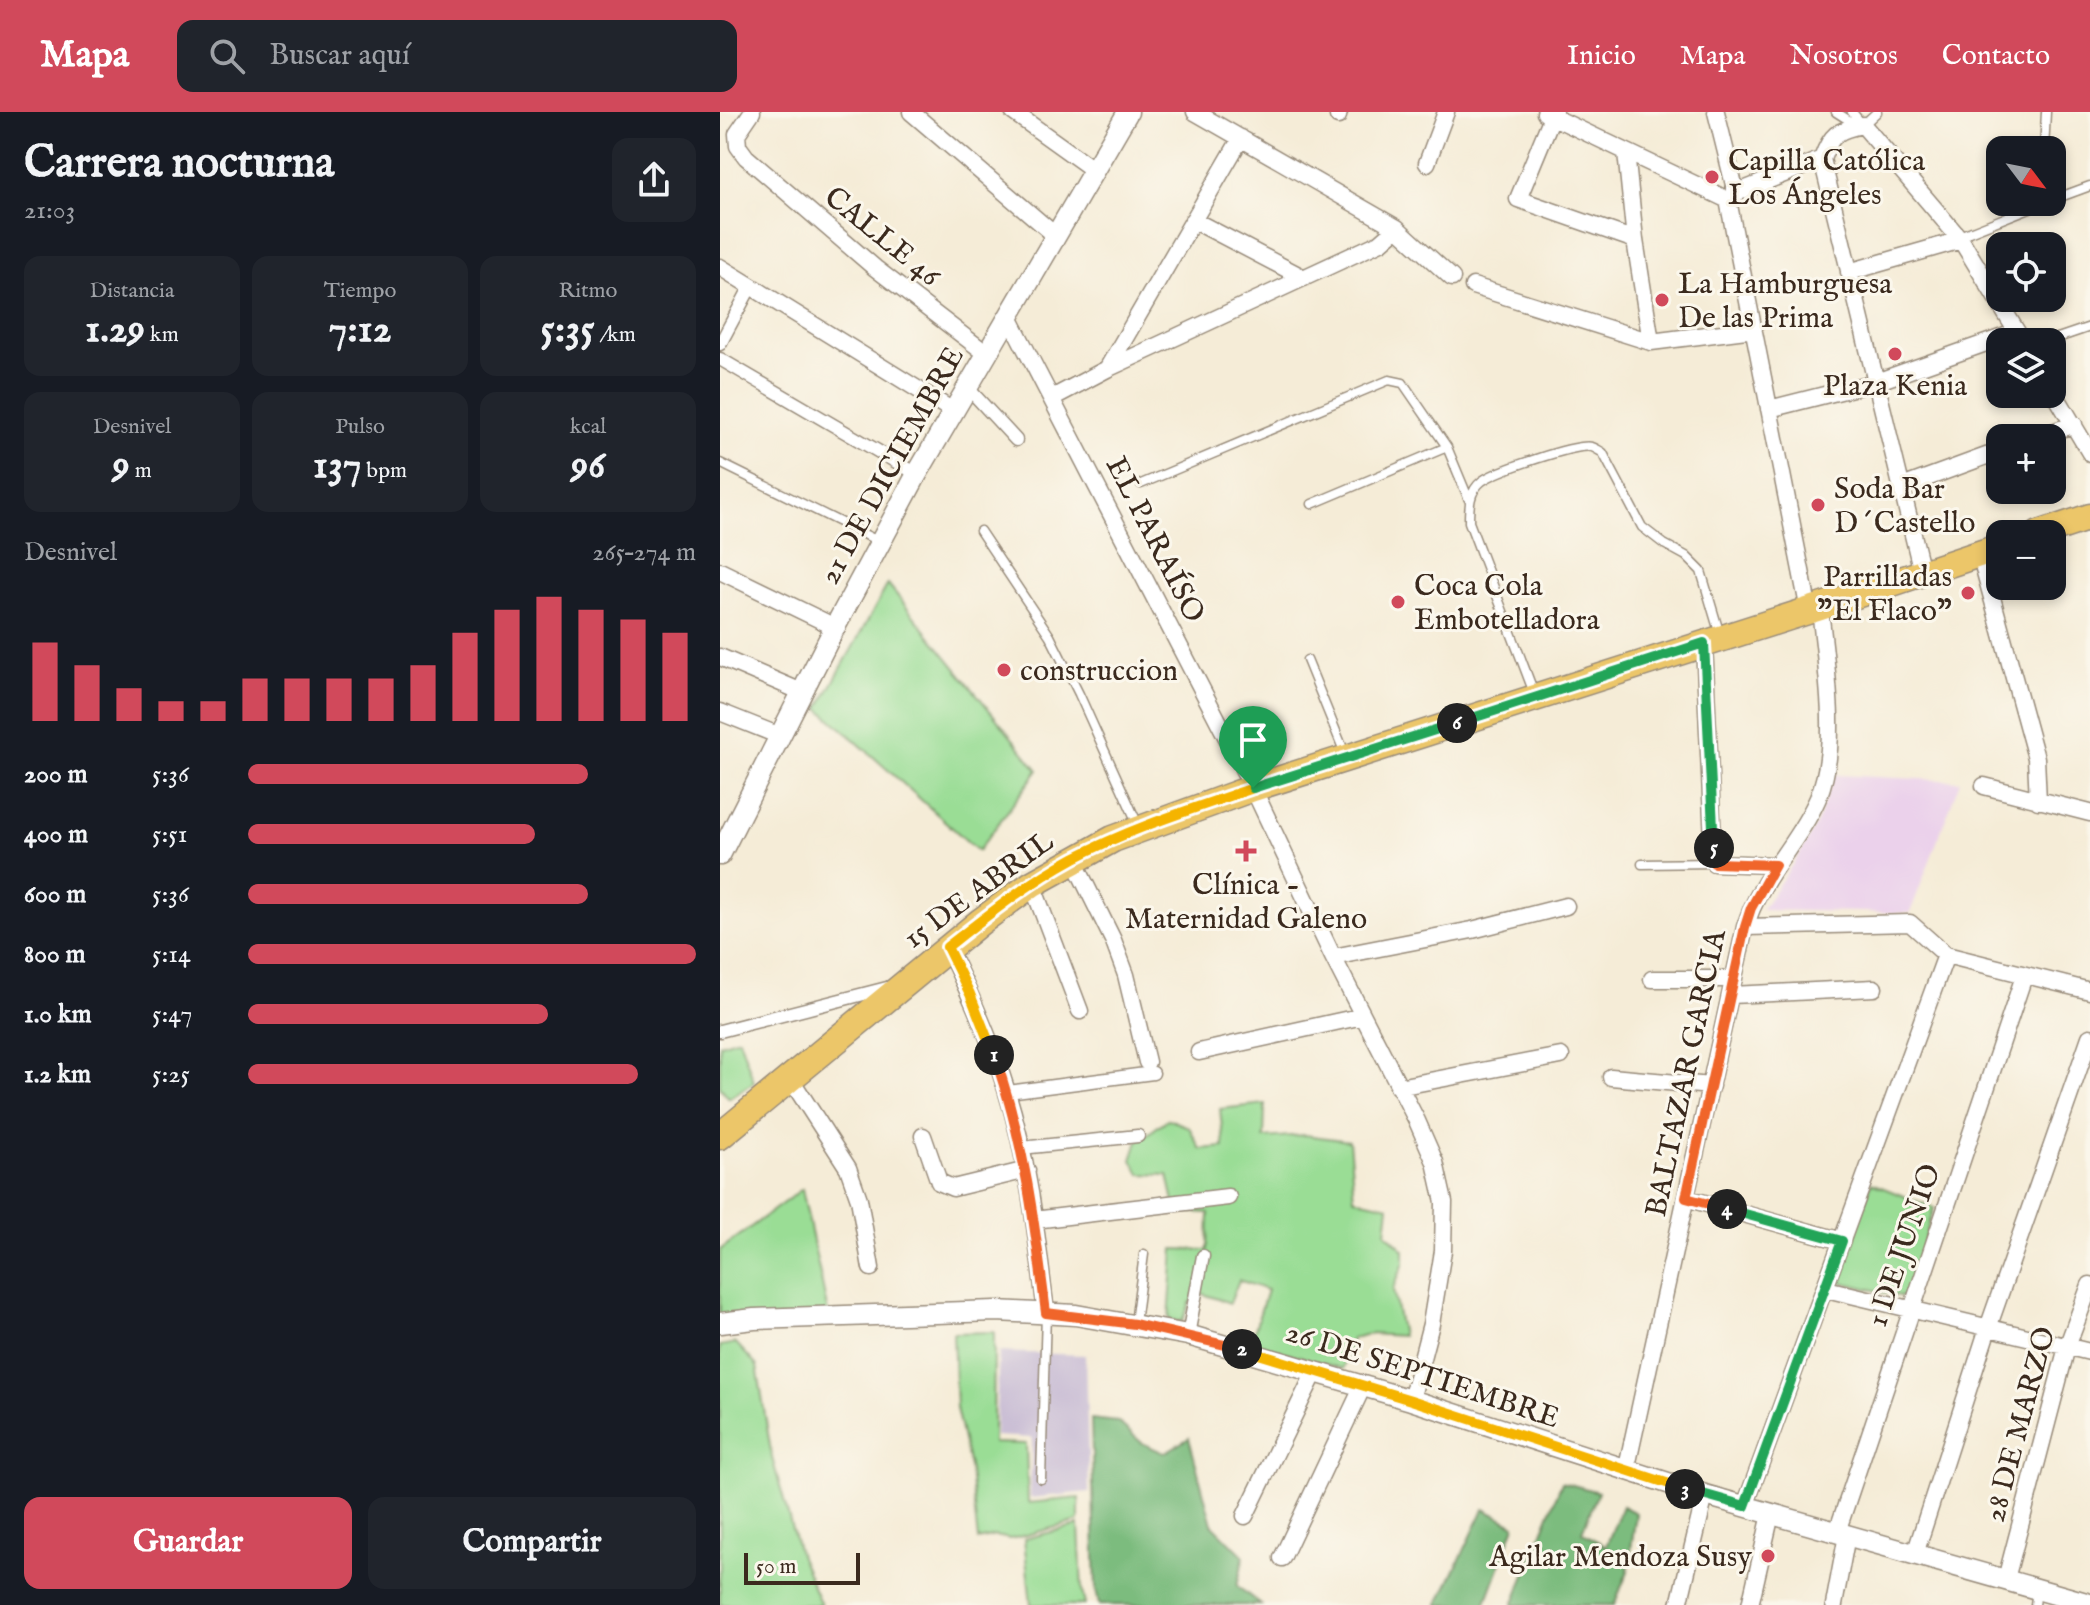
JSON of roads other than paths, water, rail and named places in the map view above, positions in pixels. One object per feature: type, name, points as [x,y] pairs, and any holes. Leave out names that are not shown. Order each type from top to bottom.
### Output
[{"type":"main road","points":[[2066,525],[2090,517]]},
{"type":"main road","name":"15 DE ABRIL","points":[[720,1136],[901,984],[1032,884],[1073,859],[1139,828],[1253,788],[1986,551]]},
{"type":"street","name":"CALLE 46","points":[[752,112],[737,134],[738,146],[746,157],[875,268],[987,354]]},
{"type":"street","points":[[911,112],[1056,236]]},
{"type":"street","points":[[1013,112],[1094,170]]},
{"type":"street","name":"21 DE DICIEMBRE","points":[[720,855],[835,627],[917,474],[1128,112]]},
{"type":"street","points":[[1195,112],[1397,228],[1452,278]]},
{"type":"street","points":[[1427,163],[1446,112]]},
{"type":"street","name":"BALTAZAR GARCIA","points":[[1626,1471],[1745,927],[1751,908],[1775,865],[1818,798],[1826,773],[1829,718],[1815,609],[1769,409],[1716,112]]},
{"type":"street","points":[[1635,240],[1518,199],[1550,114],[1626,152],[1732,197],[1822,159]]},
{"type":"street","points":[[1922,572],[1822,159],[1830,139],[1858,121],[1959,238],[2014,328]]},
{"type":"street","points":[[1107,369],[1241,138]]},
{"type":"street","points":[[1626,152],[1635,240],[1651,342]]},
{"type":"street","points":[[1193,220],[1304,278]]},
{"type":"street","points":[[1052,398],[1107,369],[1381,242],[1397,228]]},
{"type":"street","points":[[1849,272],[1959,238]]},
{"type":"street","points":[[720,267],[953,411]]},
{"type":"street","points":[[720,344],[751,286]]},
{"type":"street","points":[[1473,286],[1651,342],[1754,329]]},
{"type":"street","name":"EL PARAÍSO","points":[[1009,317],[1253,788],[1435,1162],[1444,1202],[1443,1251],[1411,1400]]},
{"type":"street","points":[[1769,409],[1876,382],[1986,348]]},
{"type":"street","points":[[720,359],[917,474]]},
{"type":"street","points":[[967,387],[1016,440]]},
{"type":"street","points":[[2064,408],[2090,453]]},
{"type":"street","points":[[2066,427],[2074,424]]},
{"type":"street","points":[[1902,487],[1986,456]]},
{"type":"street","points":[[720,571],[835,627]]},
{"type":"street","points":[[2001,600],[2036,758],[2038,801]]},
{"type":"street","points":[[1712,641],[1714,863],[1775,865]]},
{"type":"street","points":[[720,657],[802,692]]},
{"type":"street","points":[[720,712],[780,736]]},
{"type":"street","points":[[1984,786],[2090,813]]},
{"type":"street","points":[[1008,1092],[1150,1068],[1126,975],[1073,859]]},
{"type":"street","points":[[1032,884],[1080,1011]]},
{"type":"street","points":[[1333,957],[1472,930],[1566,906]]},
{"type":"street","points":[[1745,927],[1910,923],[1946,955],[2090,991]]},
{"type":"street","points":[[947,947],[970,994],[1008,1092],[1027,1170],[1046,1313]]},
{"type":"street","points":[[1745,1506],[1946,955]]},
{"type":"street","name":"1 DE JUNIO","points":[[1834,1605],[1842,1533],[1910,1310],[2024,976]]},
{"type":"street","points":[[1652,979],[1732,987],[1874,988]]},
{"type":"street","points":[[720,1031],[901,984]]},
{"type":"street","points":[[1199,1052],[1363,1016]]},
{"type":"street","points":[[1915,1554],[1988,1328],[2090,1037]]},
{"type":"street","points":[[1398,1087],[1561,1056]]},
{"type":"street","points":[[1611,1077],[1711,1086]]},
{"type":"street","points":[[790,1078],[848,1168],[859,1199],[871,1268]]},
{"type":"street","points":[[923,1136],[939,1182],[945,1186],[953,1188],[1027,1170]]},
{"type":"street","points":[[1021,1148],[1138,1136]]},
{"type":"street","points":[[1034,1220],[1228,1197]]},
{"type":"street","points":[[1686,1198],[1842,1241]]},
{"type":"street","points":[[1188,1335],[1203,1256]]},
{"type":"street","name":"28 DE MARZO","points":[[2006,1579],[2067,1347],[2090,1285]]},
{"type":"street","points":[[1826,1289],[2090,1352]]},
{"type":"street","name":"26 DE SEPTIEMBRE","points":[[720,1323],[996,1311],[1046,1313],[1135,1324],[1188,1335],[1411,1400],[1705,1495],[2006,1579],[2036,1597],[2087,1604]]},
{"type":"street","points":[[1245,1516],[1315,1372]]},
{"type":"street","points":[[1282,1558],[1363,1386]]},
{"type":"street","points":[[1679,1605],[1705,1495]]},
{"type":"street","points":[[1750,1605],[1771,1514]]},
{"type":"lane","points":[[1836,112],[1858,121],[1877,112]]},
{"type":"lane","points":[[2045,136],[2046,112]]},
{"type":"lane","points":[[2066,195],[2090,186]]},
{"type":"lane","points":[[1959,238],[2011,216]]},
{"type":"lane","points":[[2066,335],[2090,327]]},
{"type":"lane","points":[[1141,484],[1389,380],[1403,383],[1447,447],[1469,500],[1469,522],[1536,698]]},
{"type":"lane","points":[[1312,504],[1447,447]]},
{"type":"lane","points":[[1469,500],[1481,482],[1515,467],[1580,447],[1592,447],[1603,453],[1642,527],[1686,556],[1701,571],[1712,641]]},
{"type":"lane","points":[[720,463],[880,542]]},
{"type":"lane","points":[[980,531],[1050,636],[1139,828]]},
{"type":"lane","points":[[1307,660],[1347,759]]},
{"type":"lane","points":[[1642,864],[1714,863]]},
{"type":"lane","points":[[1135,1324],[1144,1254]]},
{"type":"lane","points":[[1041,1479],[1046,1313]]},
{"type":"place","name":"Capilla Católica Los Ángeles","points":[[1712,177]]},
{"type":"place","name":"La Hamburguesa De las Prima","points":[[1662,300]]},
{"type":"place","name":"Plaza Kenia","points":[[1895,354]]},
{"type":"place","name":"Soda Bar D´Castello","points":[[1818,505]]},
{"type":"place","name":"Parrilladas \"El Flaco\"","points":[[1968,593]]},
{"type":"place","name":"Coca Cola Embotelladora","points":[[1398,602]]},
{"type":"place","name":"construccion","points":[[1004,670]]},
{"type":"place","name":"Clínica - Maternidad Galeno","points":[[1246,851]]},
{"type":"place","name":"Agilar Mendoza Susy","points":[[1768,1556]]}]
